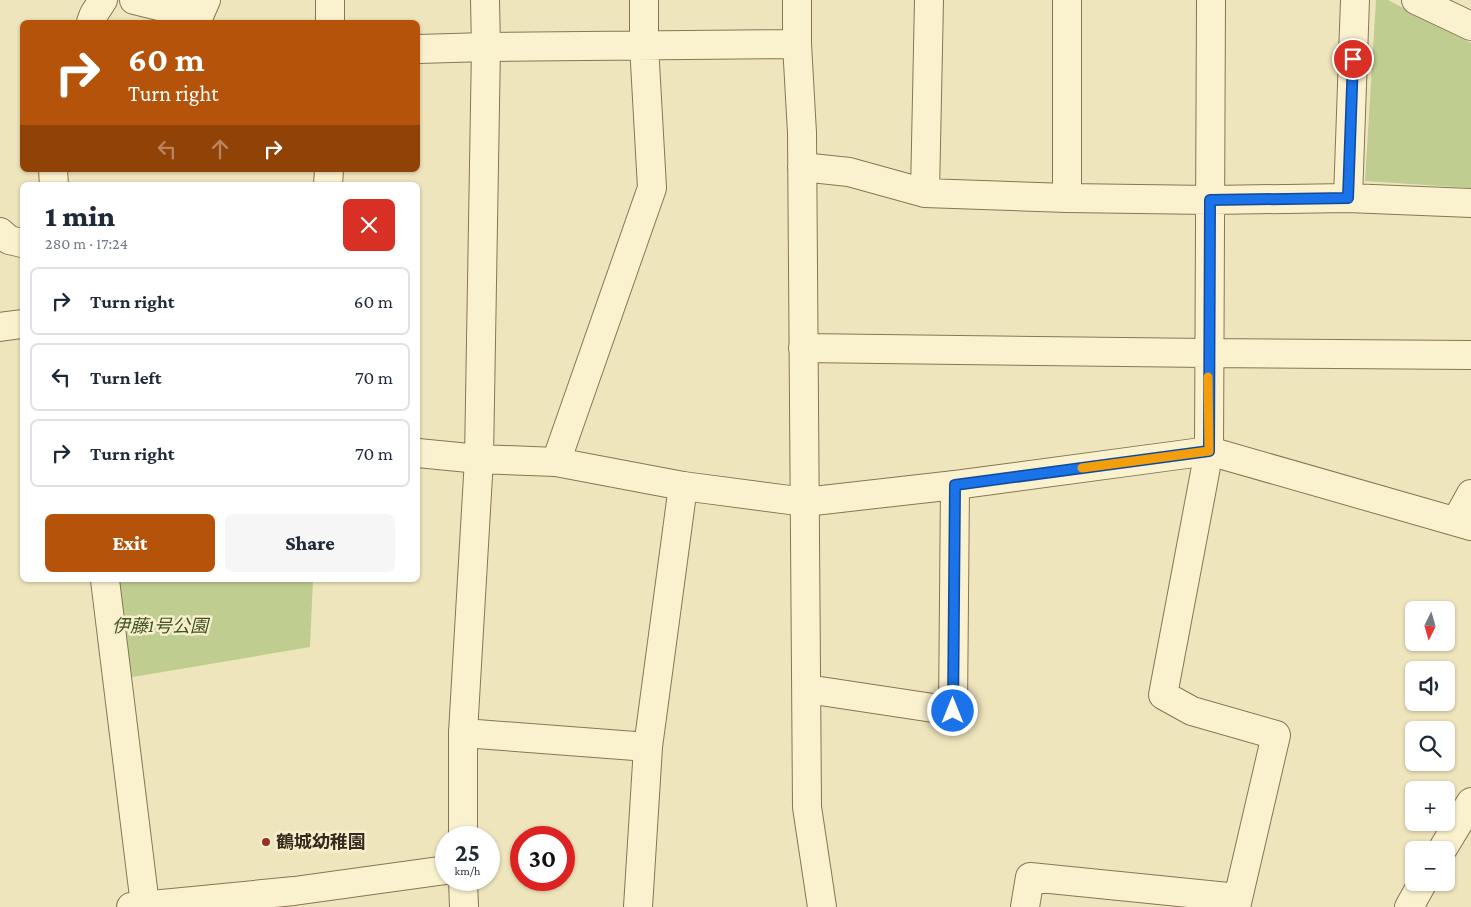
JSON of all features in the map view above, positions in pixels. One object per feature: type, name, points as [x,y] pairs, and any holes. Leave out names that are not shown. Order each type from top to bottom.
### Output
[{"type":"street","points":[[92,20],[103,0]]},
{"type":"street","points":[[134,0],[199,16],[206,0]]},
{"type":"street","points":[[330,0],[330,20]]},
{"type":"street","points":[[463,826],[463,733],[480,459],[486,46],[485,0]]},
{"type":"street","points":[[556,462],[652,188],[644,45],[644,0]]},
{"type":"street","points":[[797,0],[797,44],[802,133],[807,807],[822,907]]},
{"type":"street","points":[[925,193],[929,0]]},
{"type":"street","points":[[1067,0],[1067,198]]},
{"type":"street","points":[[1026,907],[1030,877],[1128,897],[1237,902],[1276,735],[1192,711],[1163,696],[1209,451],[1211,0]]},
{"type":"street","points":[[1348,198],[1355,0]]},
{"type":"street","points":[[1416,0],[1471,26]]},
{"type":"street","points":[[420,49],[486,46],[797,44]]},
{"type":"street","points":[[802,167],[849,172],[925,193],[1067,198],[1210,200],[1348,198],[1471,203]]},
{"type":"street","points":[[0,232],[9,240],[20,243]]},
{"type":"street","points":[[0,326],[20,324]]},
{"type":"street","points":[[803,348],[1471,355]]},
{"type":"street","points":[[420,453],[480,459],[556,462],[683,486],[806,502],[955,485],[1209,451],[1464,524],[1471,494]]},
{"type":"street","points":[[807,689],[953,711],[955,485]]},
{"type":"street","points":[[638,907],[648,747],[683,486]]},
{"type":"street","points":[[105,582],[138,906],[295,899],[435,872]]},
{"type":"street","points":[[463,733],[648,747]]},
{"type":"street","points":[[1447,841],[1471,802]]},
{"type":"street","points":[[464,891],[464,907]]},
{"type":"street","points":[[1409,907],[1418,891]]},
{"type":"green space","points":[[1376,0],[1388,0],[1471,43],[1471,188],[1365,181]]},
{"type":"green space","name":"伊藤1号公園","points":[[108,582],[313,582],[310,647],[121,679]]},
{"type":"slow traffic","points":[[1082,468],[1209,451],[1208,377]]},
{"type":"place","name":"鶴城幼稚園","points":[[266,842]]},
{"type":"route","points":[[953,711],[955,485],[1209,451],[1210,200],[1348,198],[1353,59]]}]
